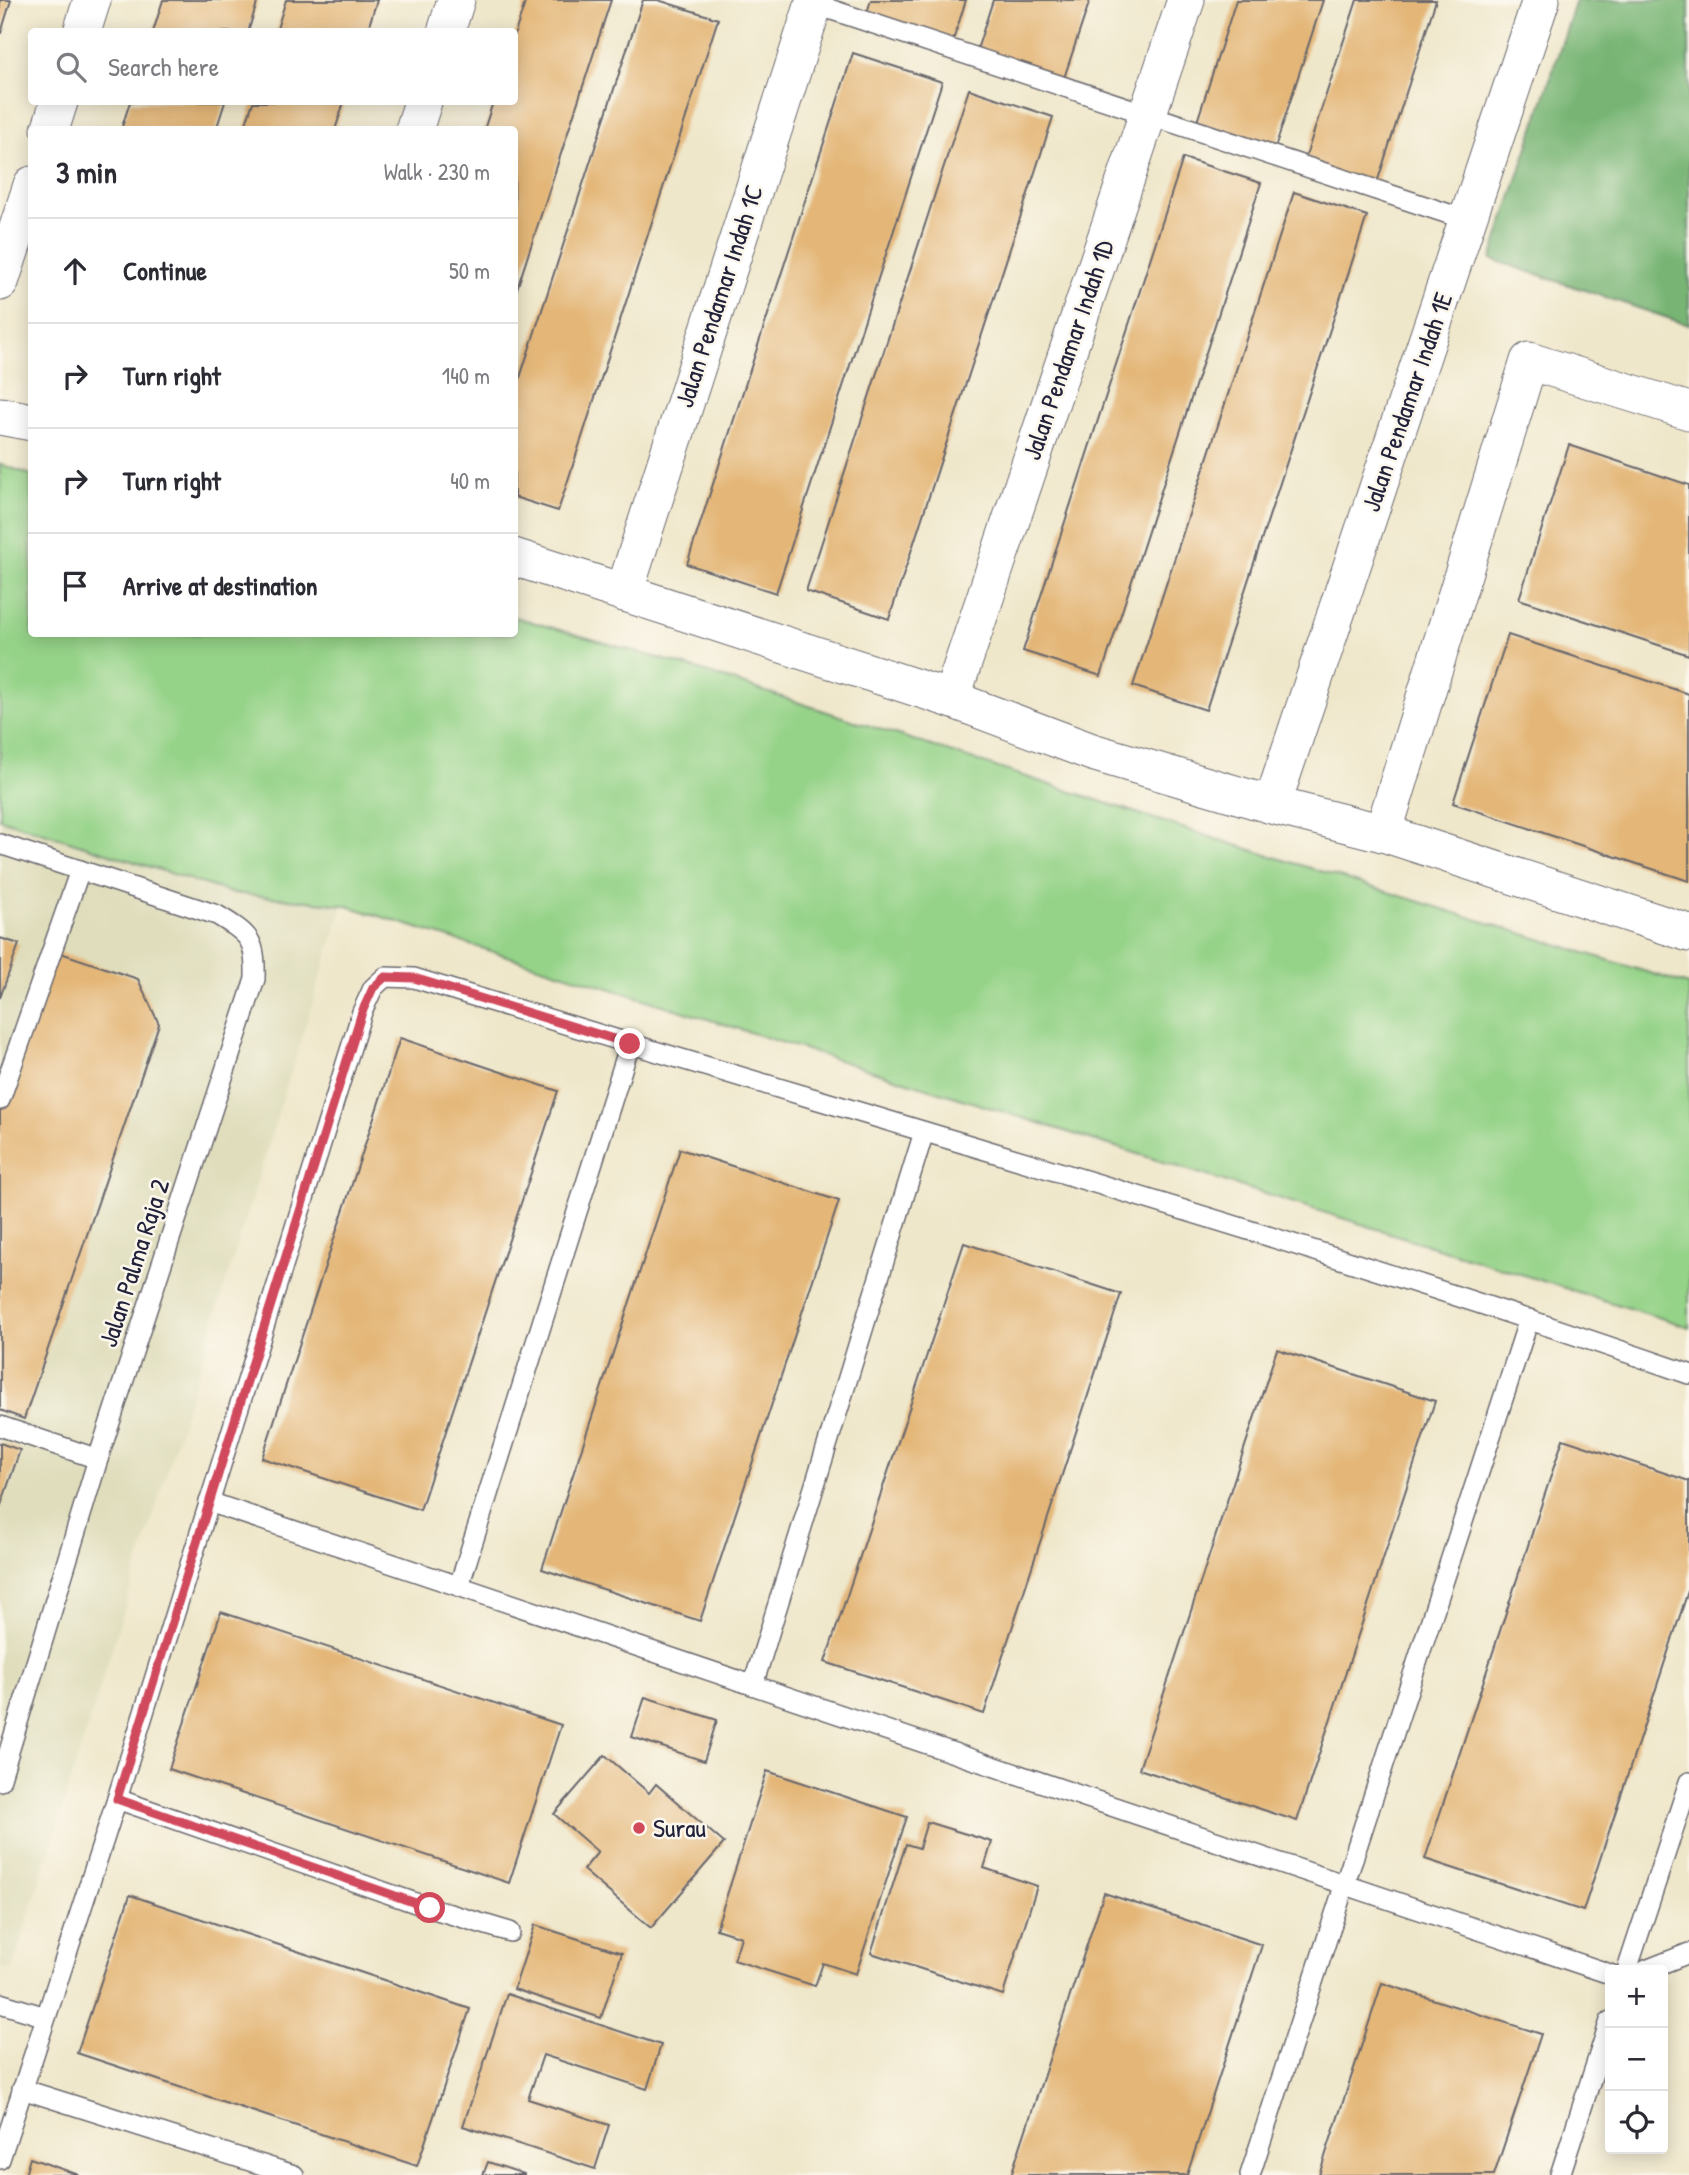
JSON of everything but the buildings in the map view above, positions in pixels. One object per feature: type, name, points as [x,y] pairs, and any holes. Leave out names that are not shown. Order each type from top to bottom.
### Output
[{"type":"street","points":[[83,28],[92,0]]},
{"type":"street","points":[[447,28],[456,0]]},
{"type":"street","name":"Jalan Pendamar Indah 1D","points":[[951,699],[1186,0]]},
{"type":"street","name":"Jalan Pendamar Indah 1E","points":[[1272,805],[1541,0]]},
{"type":"street","name":"Jalan Pendamar Indah 1C","points":[[624,593],[809,1]]},
{"type":"street","points":[[51,126],[58,105]]},
{"type":"street","points":[[416,126],[423,105]]},
{"type":"street","points":[[0,282],[28,198]]},
{"type":"street","points":[[1383,832],[1530,361],[1689,411]]},
{"type":"street","points":[[0,416],[28,421]]},
{"type":"street","points":[[518,558],[951,699],[1091,752],[1272,805],[1383,832],[1689,933]]},
{"type":"lane","points":[[809,1],[1468,220]]},
{"type":"lane","name":"Jalan Palma Raja 2","points":[[0,844],[217,915],[245,933],[255,955],[255,979],[98,1459],[0,1781]]},
{"type":"lane","points":[[0,1100],[80,870]]},
{"type":"lane","points":[[0,2160],[117,1799],[362,1012],[373,988],[385,977],[414,978],[924,1132],[1529,1319],[1689,1374]]},
{"type":"lane","points":[[459,1586],[630,1044]]},
{"type":"lane","points":[[753,1685],[924,1132]]},
{"type":"lane","points":[[1250,2175],[1529,1319]]},
{"type":"lane","points":[[0,1426],[98,1459]]},
{"type":"lane","points":[[209,1502],[1605,1972]]},
{"type":"lane","points":[[1629,1965],[1689,1782]]},
{"type":"lane","points":[[117,1799],[430,1908],[510,1932]]},
{"type":"lane","points":[[1659,1965],[1689,1953]]},
{"type":"lane","points":[[0,2003],[46,2017]]},
{"type":"lane","points":[[1560,2175],[1608,2028]]},
{"type":"lane","points":[[22,2089],[274,2172],[294,2175]]},
{"type":"shaded area","points":[[0,819],[232,893],[343,905],[12,1970],[0,1967]]},
{"type":"green space","points":[[1576,0],[1689,0],[1689,325],[1491,259]]},
{"type":"green space","points":[[0,464],[28,474],[28,637],[518,637],[518,618],[693,668],[1213,838],[1689,985],[1689,1327],[344,905],[232,893],[0,819]]},
{"type":"place","name":"Surau","points":[[639,1828]]},
{"type":"route","points":[[430,1908],[117,1799],[362,1012],[373,988],[385,977],[414,978],[630,1044]]}]
